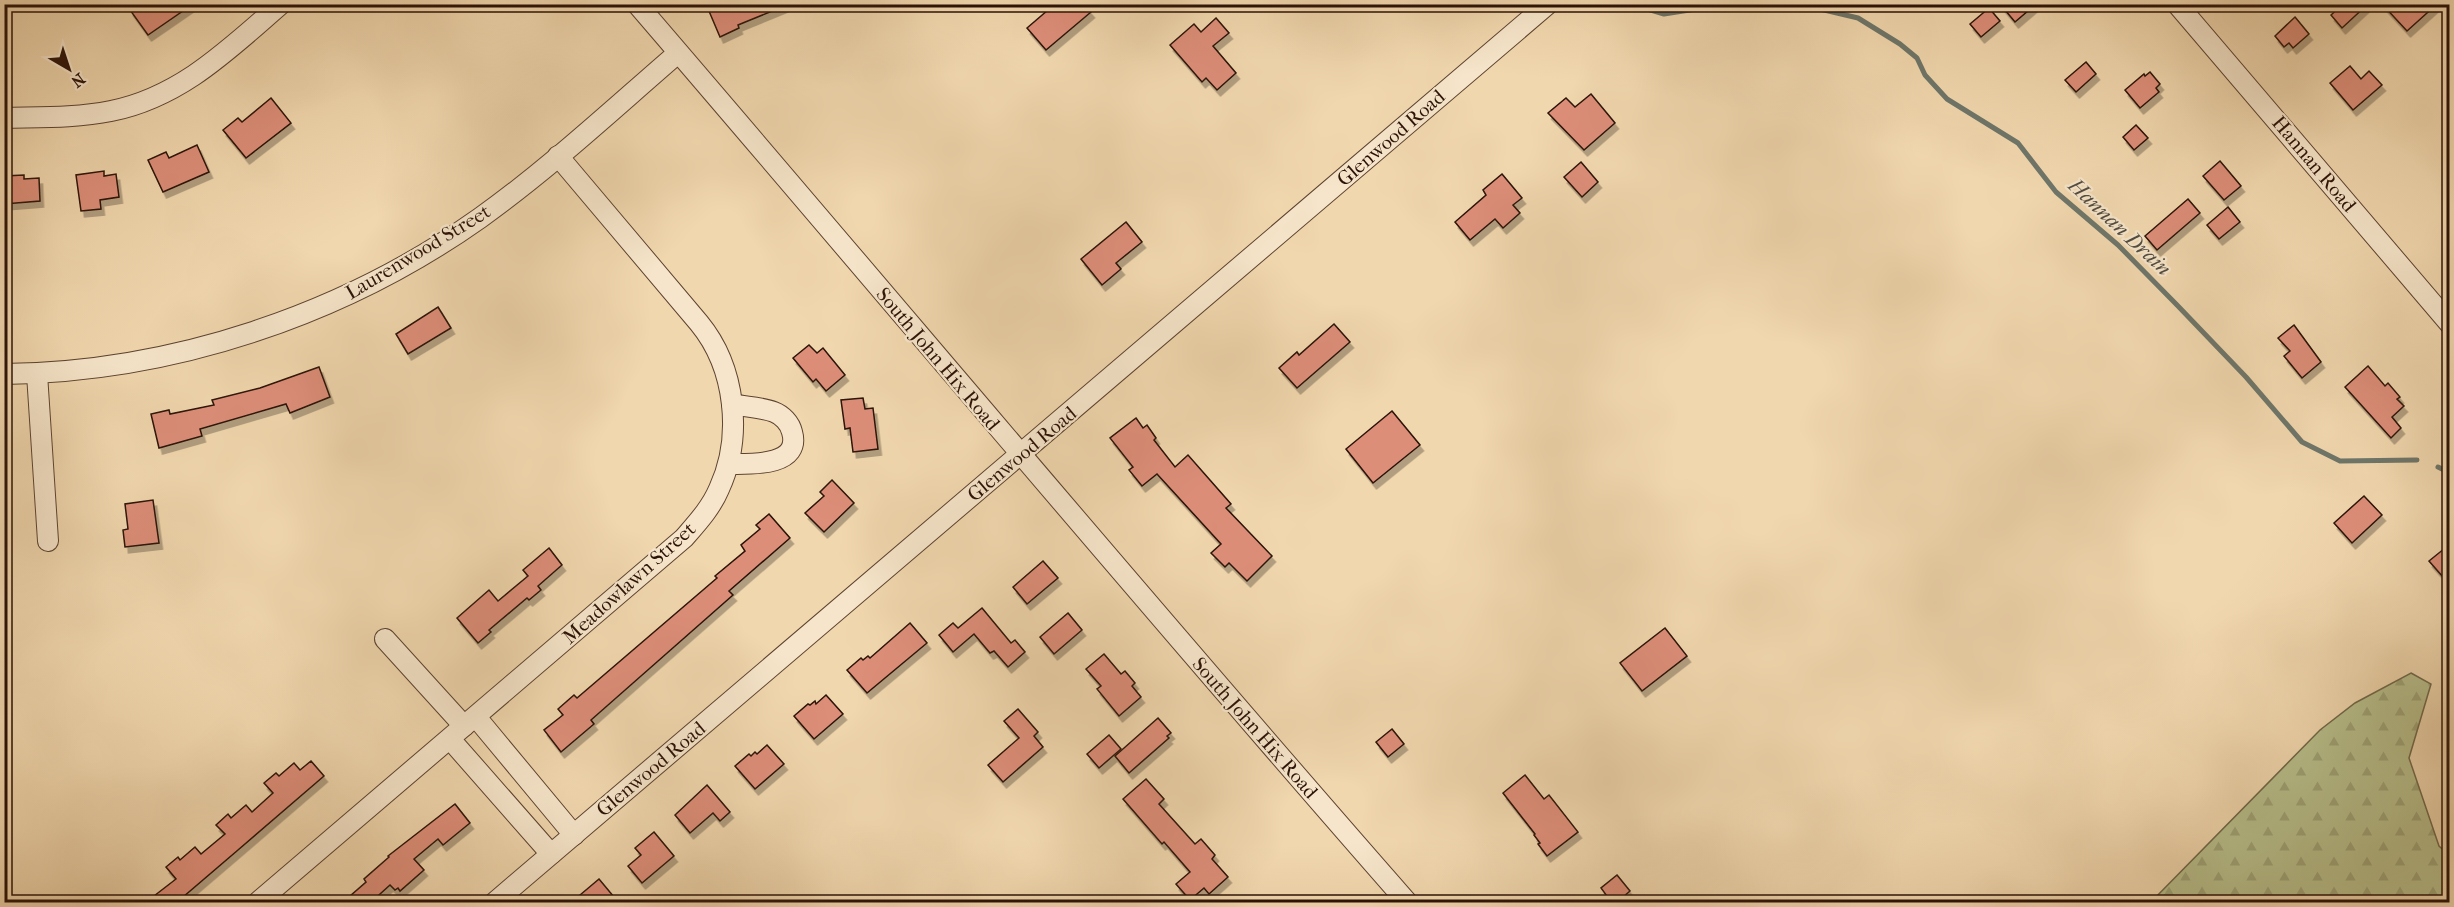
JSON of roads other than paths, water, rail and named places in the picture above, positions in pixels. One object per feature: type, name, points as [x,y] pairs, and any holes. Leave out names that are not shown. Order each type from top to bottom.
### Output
[{"type":"street","points":[[4,118],[89,114],[130,106],[150,99],[192,78],[210,66],[281,4]]},
{"type":"street","name":"South John Hix Road","points":[[637,4],[1019,455],[1407,903]]},
{"type":"street","name":"Glenwood Road","points":[[495,903],[1548,4]]},
{"type":"street","name":"Hannan Road","points":[[2177,4],[2450,324]]},
{"type":"street","name":"Laurenwood Street","points":[[4,374],[37,374],[181,352],[254,332],[313,310],[387,275],[446,241],[511,195],[678,53]]},
{"type":"street","name":"Meadowlawn Street","points":[[258,903],[684,538],[703,516],[719,490],[729,464],[734,435],[732,404],[718,354],[705,330],[558,156]]},
{"type":"street","points":[[37,374],[48,541]]},
{"type":"street","points":[[729,464],[759,464],[780,459],[787,454],[792,445],[793,435],[790,426],[775,413],[732,404]]},
{"type":"street","points":[[385,639],[463,727],[574,835]]},
{"type":"street","points":[[463,727],[551,854]]},
{"type":"waterway","name":"Hannan Drain","points":[[1631,4],[1664,14],[1728,4]]},
{"type":"waterway","name":"Hannan Drain","points":[[1799,4],[1858,18],[1900,44],[1917,58],[1925,75],[1947,99],[2018,143],[2056,192],[2118,245],[2246,377],[2302,442],[2340,461],[2417,460]]},
{"type":"waterway","name":"Hannan Drain","points":[[2438,467],[2450,473]]}]
